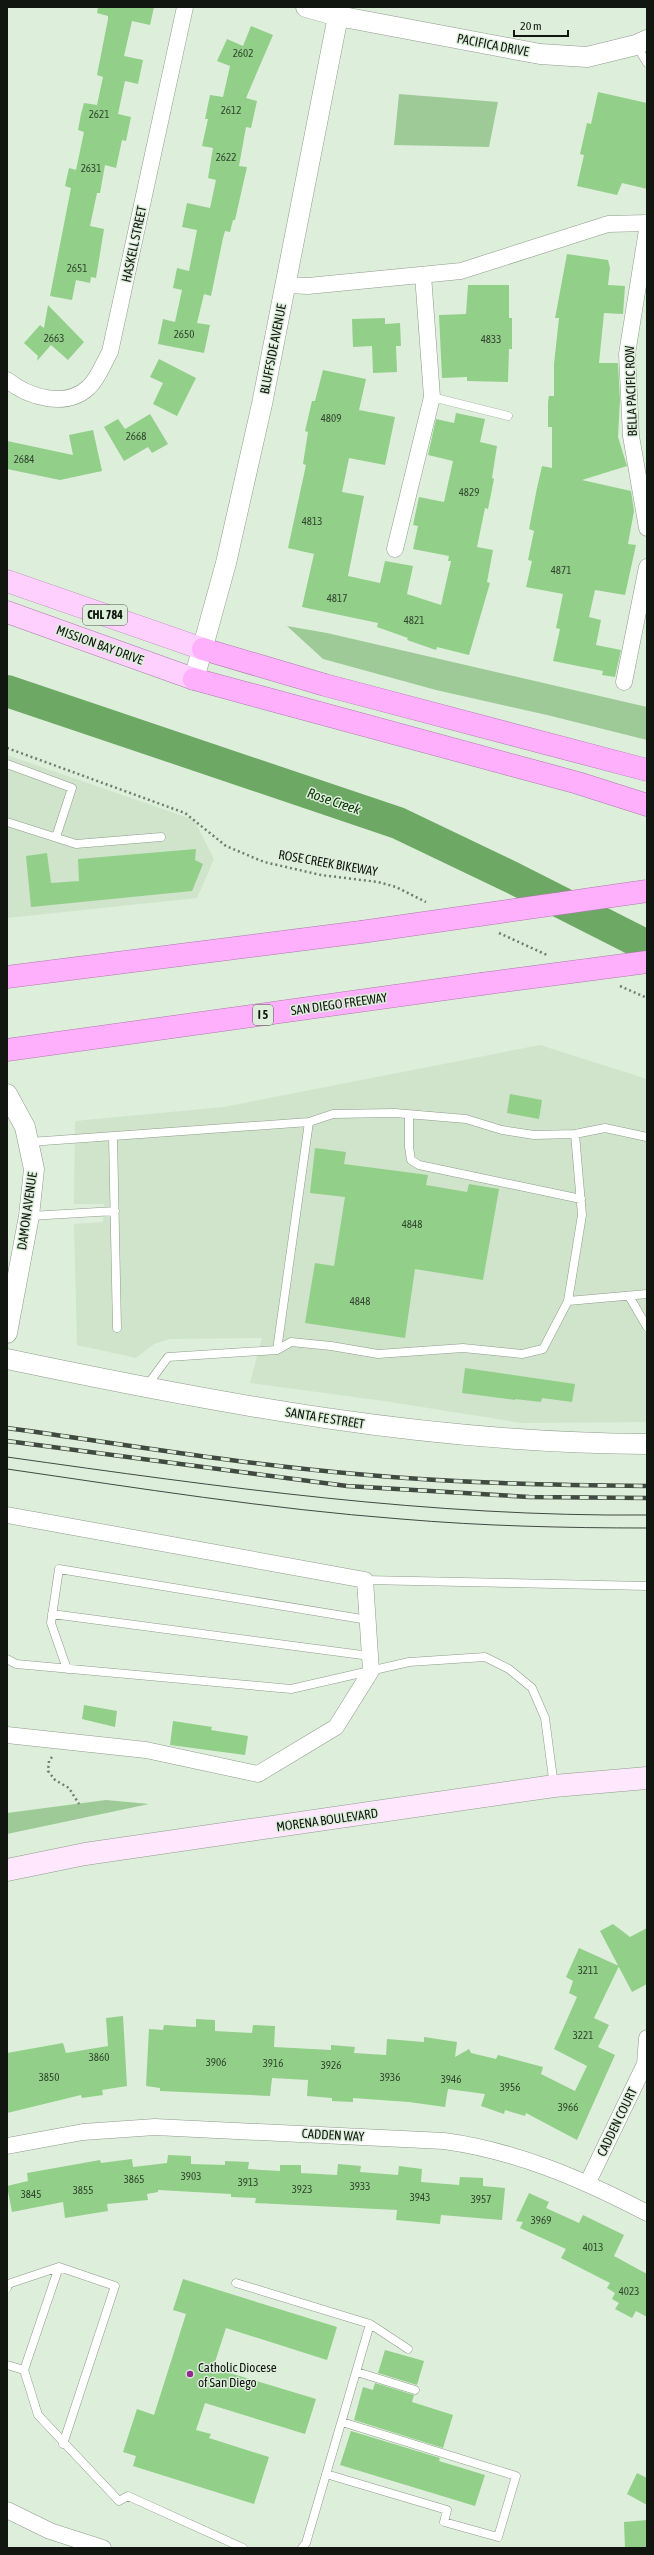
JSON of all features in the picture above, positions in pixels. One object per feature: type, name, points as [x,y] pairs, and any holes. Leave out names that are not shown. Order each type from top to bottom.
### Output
[{"type":"highway","points":[[203,649],[325,685],[647,770]]},
{"type":"highway","points":[[194,679],[578,783],[647,805]]},
{"type":"highway","points":[[12,976],[361,932],[647,891]]},
{"type":"highway","name":"SAN DIEGO FREEWAY","points":[[7,1050],[647,962]]},
{"type":"main road","name":"CHL 784","points":[[7,581],[203,649]]},
{"type":"main road","name":"MISSION BAY DRIVE","points":[[7,612],[194,679]]},
{"type":"main road","name":"MORENA BOULEVARD","points":[[7,1870],[92,1853],[383,1813],[554,1786],[647,1778]]},
{"type":"street","name":"HASKELL STREET","points":[[7,380],[18,388],[34,396],[69,398],[89,387],[110,352],[185,7]]},
{"type":"street","name":"PACIFICA DRIVE","points":[[306,7],[338,16],[540,54],[587,57],[641,43]]},
{"type":"street","name":"BLUFFSIDE AVENUE","points":[[194,679],[226,563],[286,284],[338,16]]},
{"type":"street","points":[[286,284],[308,286],[461,271],[608,224],[647,223]]},
{"type":"street","name":"BELLA PACIFIC ROW","points":[[647,230],[627,354],[631,436],[647,528]]},
{"type":"street","points":[[395,549],[432,397],[423,275]]},
{"type":"street","points":[[624,682],[647,568]]},
{"type":"street","name":"DAMON AVENUE","points":[[7,1094],[25,1127],[30,1142],[34,1169],[29,1216],[7,1332]]},
{"type":"street","points":[[7,1254],[25,1236]]},
{"type":"street","name":"SANTA FE STREET","points":[[7,1359],[146,1388],[325,1419],[469,1437],[552,1442],[647,1444]]},
{"type":"street","points":[[7,1515],[365,1580],[371,1663],[336,1727],[258,1774],[146,1750],[7,1735]]},
{"type":"street","name":"CADDEN COURT","points":[[588,2182],[645,2064],[647,2038]]},
{"type":"street","name":"CADDEN WAY","points":[[7,2146],[83,2132],[155,2126],[444,2141],[474,2145],[546,2165],[588,2182],[647,2212]]},
{"type":"street","points":[[7,2510],[50,2531],[103,2548]]},
{"type":"lane","points":[[641,43],[647,63]]},
{"type":"lane","points":[[432,397],[508,416]]},
{"type":"lane","points":[[7,764],[72,788],[56,837]]},
{"type":"lane","points":[[7,822],[76,844],[161,837]]},
{"type":"lane","points":[[30,1142],[310,1122],[333,1114],[409,1115],[466,1119],[502,1130],[534,1135],[575,1134],[605,1128],[647,1137]]},
{"type":"lane","points":[[409,1115],[409,1147],[411,1160],[419,1165],[581,1199]]},
{"type":"lane","points":[[277,1350],[310,1122]]},
{"type":"lane","points":[[146,1388],[168,1357],[277,1350],[291,1342],[331,1346],[378,1354],[463,1348],[522,1354],[543,1349],[568,1301],[582,1215],[575,1134]]},
{"type":"lane","points":[[113,1136],[117,1328]]},
{"type":"lane","points":[[29,1216],[114,1211]]},
{"type":"lane","points":[[568,1301],[647,1294]]},
{"type":"lane","points":[[629,1296],[647,1327]]},
{"type":"lane","points":[[67,1669],[51,1623],[59,1569],[368,1620]]},
{"type":"lane","points":[[365,1580],[647,1586]]},
{"type":"lane","points":[[52,1614],[371,1663],[485,1657],[509,1669],[532,1688],[545,1718],[554,1786]]},
{"type":"lane","points":[[7,1659],[16,1664],[291,1689],[371,1663]]},
{"type":"lane","points":[[7,1668],[16,1664]]},
{"type":"lane","points":[[59,2267],[24,2370],[38,2415],[63,2444],[119,2501],[128,2496],[243,2548]]},
{"type":"lane","points":[[7,2288],[8,2284],[59,2267],[115,2286],[63,2444]]},
{"type":"lane","points":[[236,2283],[370,2324],[408,2349]]},
{"type":"lane","points":[[302,2548],[306,2543],[370,2324]]},
{"type":"lane","points":[[7,2365],[24,2370]]},
{"type":"lane","points":[[357,2372],[415,2390]]},
{"type":"lane","points":[[326,2474],[447,2510],[444,2522],[498,2537],[516,2476],[342,2422]]},
{"type":"path","name":"ROSE CREEK BIKEWAY","points":[[7,748],[185,813],[226,846],[264,862],[321,875],[378,882],[396,887],[428,902]]},
{"type":"path","points":[[493,931],[550,956]]},
{"type":"path","points":[[614,984],[647,998]]},
{"type":"path","points":[[65,1741],[49,1761],[48,1771],[55,1780],[69,1788],[78,1804]]},
{"type":"shaded area","points":[[7,755],[194,820],[214,859],[197,898],[7,918]]},
{"type":"shaded area","points":[[540,1045],[647,1079],[647,1422],[522,1423],[384,1401],[250,1383],[262,1338],[169,1339],[154,1344],[136,1358],[77,1345],[74,1224],[103,1222],[104,1204],[74,1204],[75,1121],[224,1107]]},
{"type":"green space","points":[[399,94],[498,102],[489,147],[394,145]]},
{"type":"green space","points":[[287,626],[327,633],[647,707],[647,740],[547,715],[436,690],[323,659]]},
{"type":"green space","points":[[106,1800],[149,1804],[7,1834],[7,1813]]},
{"type":"building","points":[[98,7],[154,7],[150,25],[132,21],[124,56],[143,60],[138,84],[125,81],[118,114],[131,117],[126,141],[122,140],[116,168],[105,165],[100,193],[97,193],[90,226],[104,229],[96,278],[91,277],[90,283],[76,280],[72,300],[50,296],[71,188],[65,186],[69,168],[76,170],[84,132],[78,130],[81,114],[84,103],[97,105],[103,77],[97,75],[108,16],[97,13]]},
{"type":"building","points":[[251,26],[273,35],[246,98],[257,101],[251,128],[246,127],[239,166],[247,167],[235,220],[233,220],[230,232],[225,231],[211,296],[204,294],[197,323],[210,325],[204,353],[158,344],[163,319],[175,322],[182,290],[173,288],[177,268],[189,271],[197,230],[182,227],[187,203],[210,208],[216,180],[208,178],[213,148],[202,146],[208,119],[205,119],[210,95],[223,97],[230,66],[217,61],[227,39],[243,46]]},
{"type":"building","points":[[598,92],[647,103],[647,189],[622,183],[617,195],[577,186],[584,155],[580,154],[587,123],[591,124]]},
{"type":"building","points":[[567,254],[608,260],[610,268],[608,285],[625,286],[623,314],[604,313],[599,363],[618,363],[620,400],[618,437],[627,466],[582,480],[631,491],[634,511],[628,544],[636,545],[625,595],[595,590],[589,617],[601,620],[596,645],[621,650],[615,677],[602,675],[603,671],[553,661],[560,629],[556,628],[563,594],[526,587],[532,561],[528,560],[534,531],[529,529],[537,488],[542,466],[552,468],[552,427],[548,427],[548,402],[549,396],[554,396],[554,364],[559,318],[555,318]]},
{"type":"building","points":[[468,285],[509,285],[509,318],[512,318],[512,349],[509,349],[508,382],[467,381],[467,377],[442,378],[439,315],[466,314]]},
{"type":"building","points":[[48,305],[84,342],[68,360],[51,345],[37,361],[38,356],[24,343],[40,325],[44,328]]},
{"type":"building","points":[[385,318],[385,324],[400,323],[401,346],[396,346],[397,372],[373,373],[372,346],[353,347],[352,319]]},
{"type":"building","points":[[159,359],[196,378],[177,416],[153,404],[163,383],[150,377]]},
{"type":"building","points":[[323,370],[366,379],[359,410],[395,417],[385,465],[349,458],[342,492],[364,496],[348,576],[380,583],[385,561],[413,566],[407,594],[441,605],[451,561],[448,561],[449,556],[413,549],[418,526],[413,525],[419,497],[444,502],[453,461],[428,455],[436,419],[454,423],[456,413],[485,419],[480,442],[497,446],[492,478],[494,479],[488,509],[485,508],[477,547],[493,550],[487,582],[490,583],[469,655],[437,647],[436,650],[407,640],[408,638],[377,627],[378,623],[302,607],[314,554],[288,548],[306,465],[303,464],[308,432],[305,431],[312,401],[315,401]]},
{"type":"building","points":[[150,414],[168,444],[152,453],[148,447],[124,461],[104,427],[118,419],[125,429]]},
{"type":"building","points":[[93,430],[102,471],[60,480],[7,469],[7,441],[73,455],[69,435]]},
{"type":"building","points":[[196,849],[195,860],[203,864],[192,891],[31,907],[26,856],[47,853],[51,883],[79,881],[78,859]]},
{"type":"building","points":[[510,1094],[542,1100],[539,1119],[507,1113]]},
{"type":"building","points":[[315,1148],[346,1152],[344,1164],[428,1175],[426,1185],[467,1192],[469,1184],[499,1189],[483,1280],[415,1269],[405,1338],[305,1323],[315,1263],[334,1266],[345,1197],[310,1193]]},
{"type":"building","points":[[465,1368],[575,1384],[572,1402],[542,1398],[541,1402],[515,1400],[462,1393]]},
{"type":"building","points":[[84,1705],[117,1711],[115,1727],[82,1719]]},
{"type":"building","points":[[173,1721],[212,1727],[211,1730],[248,1736],[245,1755],[170,1745]]},
{"type":"building","points":[[613,1924],[630,1937],[647,1928],[647,1984],[632,1992],[600,1931]]},
{"type":"building","points":[[579,1948],[619,1966],[594,2018],[609,2025],[598,2047],[615,2055],[577,2140],[526,2113],[525,2116],[505,2110],[504,2114],[481,2106],[485,2094],[448,2089],[445,2107],[409,2102],[353,2098],[353,2102],[332,2101],[332,2098],[307,2096],[308,2080],[272,2078],[270,2096],[160,2091],[160,2088],[146,2086],[149,2029],[163,2030],[164,2025],[196,2027],[196,2019],[215,2020],[215,2031],[252,2033],[253,2025],[275,2026],[274,2047],[331,2050],[331,2045],[355,2047],[354,2053],[386,2055],[387,2039],[424,2042],[424,2037],[457,2042],[455,2057],[469,2049],[471,2053],[496,2059],[498,2055],[543,2067],[541,2074],[575,2091],[587,2066],[554,2049],[577,1997],[569,1993],[573,1981],[566,1977]]},
{"type":"building","points":[[123,2016],[127,2086],[102,2090],[103,2095],[82,2098],[81,2095],[7,2113],[7,2053],[63,2043],[66,2053],[108,2046],[106,2018]]},
{"type":"building","points":[[168,2155],[191,2156],[191,2164],[225,2165],[225,2161],[249,2162],[248,2169],[280,2171],[280,2165],[301,2165],[301,2173],[337,2175],[338,2164],[361,2166],[360,2172],[398,2175],[399,2166],[422,2169],[421,2182],[459,2185],[460,2177],[483,2178],[483,2186],[505,2188],[502,2220],[441,2215],[440,2224],[396,2220],[397,2210],[255,2203],[256,2198],[231,2197],[231,2194],[158,2190],[158,2192],[147,2194],[148,2200],[107,2204],[108,2211],[65,2218],[63,2202],[12,2212],[7,2186],[28,2181],[27,2173],[100,2160],[101,2163],[132,2159],[133,2167],[167,2163]]},
{"type":"building","points":[[529,2193],[549,2202],[546,2208],[579,2223],[583,2215],[624,2235],[614,2256],[647,2274],[647,2317],[636,2311],[632,2318],[615,2309],[619,2303],[612,2299],[615,2293],[607,2288],[610,2283],[561,2258],[566,2249],[520,2228],[523,2222],[516,2221]]},
{"type":"building","points":[[183,2279],[337,2327],[327,2360],[226,2328],[213,2368],[316,2399],[305,2434],[205,2403],[196,2430],[211,2434],[209,2438],[269,2457],[254,2504],[133,2466],[136,2456],[123,2452],[137,2409],[154,2415],[186,2314],[173,2310]]},
{"type":"building","points":[[385,2350],[424,2361],[417,2385],[378,2373]]},
{"type":"building","points":[[375,2383],[414,2395],[412,2402],[453,2415],[443,2448],[354,2420],[363,2387],[373,2390]]},
{"type":"building","points":[[351,2431],[440,2458],[439,2461],[485,2475],[475,2506],[340,2465]]},
{"type":"building","points":[[637,2473],[647,2478],[647,2505],[627,2494]]},
{"type":"building","points":[[647,2520],[647,2548],[625,2548],[624,2522]]},
{"type":"waterway","name":"Rose Creek","points":[[7,691],[398,823],[513,878],[647,946]]},
{"type":"tram line","points":[[7,1457],[166,1479],[326,1498],[486,1511],[647,1515]]},
{"type":"tram line","points":[[7,1469],[204,1497],[352,1515],[493,1525],[647,1528]]},
{"type":"railway","points":[[7,1428],[268,1465],[356,1474],[429,1480],[647,1486]]},
{"type":"railway","points":[[7,1441],[347,1486],[529,1497],[647,1498]]},
{"type":"place","name":"Catholic Diocese of San Diego","points":[[190,2374]]}]
